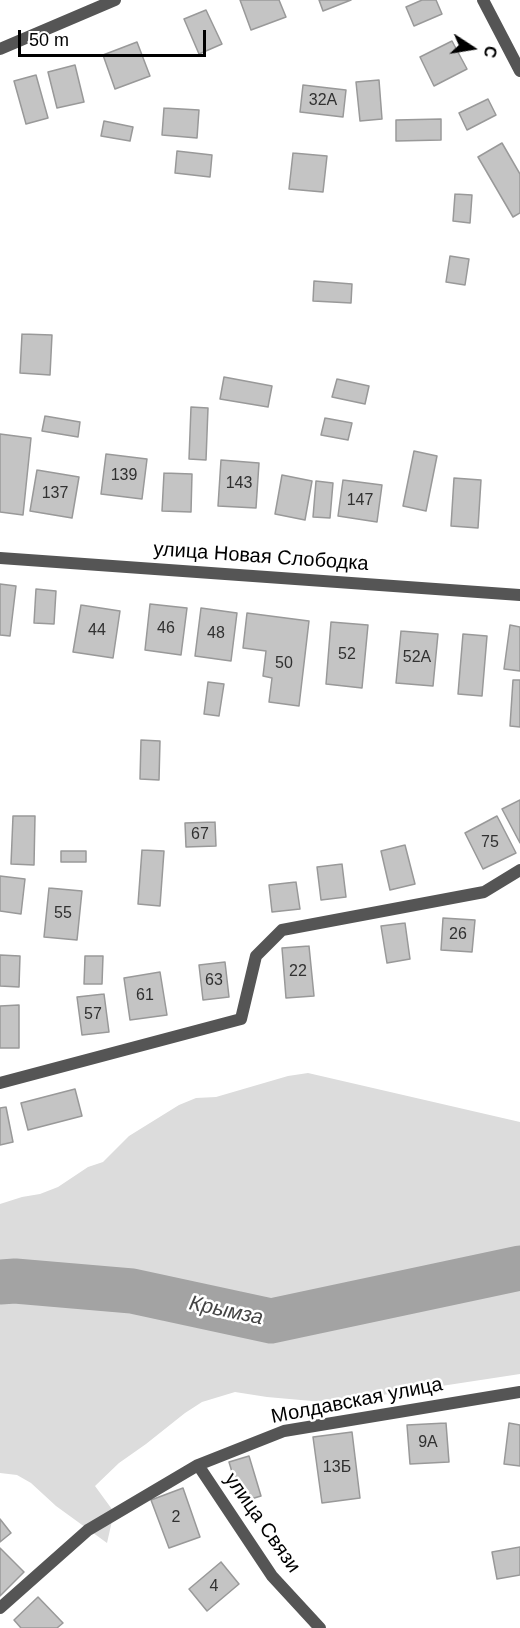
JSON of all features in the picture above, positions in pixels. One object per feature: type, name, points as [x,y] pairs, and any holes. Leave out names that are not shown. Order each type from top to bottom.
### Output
[{"type":"street","points":[[0,49],[115,0]]},
{"type":"street","points":[[483,0],[520,71]]},
{"type":"street","name":"улица Новая Слободка","points":[[0,558],[520,595]]},
{"type":"street","points":[[0,1083],[241,1018],[256,956],[282,930],[484,892],[520,870]]},
{"type":"street","name":"Молдавская улица","points":[[0,1608],[88,1530],[198,1465],[284,1431],[520,1392]]},
{"type":"street","name":"улица Связи","points":[[198,1465],[272,1576],[320,1628]]},
{"type":"shaded area","points":[[308,1073],[520,1122],[520,1374],[343,1401],[323,1402],[235,1392],[202,1402],[119,1463],[95,1486],[114,1512],[107,1543],[56,1506],[31,1483],[17,1475],[0,1473],[0,1204],[58,1187],[88,1167],[103,1162],[129,1136],[179,1105],[196,1098],[216,1097],[288,1076]]},
{"type":"building","points":[[240,0],[279,0],[286,17],[251,30]]},
{"type":"building","points":[[319,0],[351,0],[323,11]]},
{"type":"building","points":[[422,0],[436,0],[442,14],[414,26],[406,7]]},
{"type":"building","points":[[206,10],[222,44],[199,54],[184,19]]},
{"type":"building","points":[[452,41],[467,69],[434,86],[420,57]]},
{"type":"building","points":[[137,42],[150,76],[115,89],[103,55]]},
{"type":"building","points":[[75,65],[84,102],[57,108],[48,72]]},
{"type":"building","points":[[36,75],[48,118],[26,124],[14,81]]},
{"type":"building","points":[[379,80],[382,119],[360,121],[356,82]]},
{"type":"building","points":[[303,85],[346,90],[343,117],[300,112]]},
{"type":"building","points":[[488,99],[496,115],[467,130],[459,113]]},
{"type":"building","points":[[164,108],[199,110],[197,138],[162,135]]},
{"type":"building","points":[[441,119],[441,140],[396,141],[396,120]]},
{"type":"building","points":[[104,121],[133,127],[130,141],[101,136]]},
{"type":"building","points":[[502,143],[520,174],[520,213],[513,217],[478,157]]},
{"type":"building","points":[[177,151],[212,155],[210,177],[175,173]]},
{"type":"building","points":[[293,153],[327,156],[323,192],[289,189]]},
{"type":"building","points":[[455,194],[472,195],[470,223],[453,221]]},
{"type":"building","points":[[450,256],[469,259],[465,285],[446,282]]},
{"type":"building","points":[[314,281],[352,284],[351,303],[313,301]]},
{"type":"building","points":[[22,334],[52,335],[50,375],[20,373]]},
{"type":"building","points":[[224,377],[272,386],[268,407],[220,399]]},
{"type":"building","points":[[337,379],[369,386],[365,404],[332,397]]},
{"type":"building","points":[[191,407],[208,408],[206,460],[189,459]]},
{"type":"building","points":[[45,416],[80,422],[78,437],[42,431]]},
{"type":"building","points":[[325,418],[352,423],[348,440],[321,435]]},
{"type":"building","points":[[0,434],[31,438],[23,515],[0,512]]},
{"type":"building","points":[[414,451],[437,456],[426,511],[403,506]]},
{"type":"building","points":[[106,454],[147,459],[142,499],[101,494]]},
{"type":"building","points":[[221,460],[259,463],[256,508],[218,506]]},
{"type":"building","points":[[37,470],[79,477],[72,518],[30,511]]},
{"type":"building","points":[[164,473],[192,474],[191,512],[162,511]]},
{"type":"building","points":[[282,475],[312,481],[305,520],[275,514]]},
{"type":"building","points":[[454,478],[481,480],[478,528],[451,526]]},
{"type":"building","points":[[343,480],[382,485],[377,522],[338,516]]},
{"type":"building","points":[[316,481],[333,483],[330,518],[313,517]]},
{"type":"building","points":[[0,584],[16,586],[10,636],[0,635]]},
{"type":"building","points":[[36,589],[56,591],[54,624],[34,623]]},
{"type":"building","points":[[150,604],[187,608],[181,655],[145,650]]},
{"type":"building","points":[[81,605],[120,611],[113,658],[73,652]]},
{"type":"building","points":[[201,608],[237,613],[231,661],[195,656]]},
{"type":"building","points":[[247,613],[309,621],[299,706],[269,702],[272,678],[263,676],[266,651],[243,648]]},
{"type":"building","points":[[331,622],[368,625],[362,688],[326,684]]},
{"type":"building","points":[[510,625],[520,627],[520,671],[504,669]]},
{"type":"building","points":[[401,631],[438,634],[433,686],[396,683]]},
{"type":"building","points":[[463,634],[487,636],[482,696],[458,694]]},
{"type":"building","points":[[513,680],[520,680],[520,727],[510,726]]},
{"type":"building","points":[[208,682],[224,684],[219,716],[204,714]]},
{"type":"building","points":[[141,740],[160,741],[159,780],[140,779]]},
{"type":"building","points":[[520,800],[520,843],[502,809]]},
{"type":"building","points":[[13,816],[35,816],[34,865],[11,864]]},
{"type":"building","points":[[497,816],[516,853],[483,869],[465,833]]},
{"type":"building","points":[[215,822],[216,846],[186,847],[185,823]]},
{"type":"building","points":[[405,845],[415,884],[390,890],[381,851]]},
{"type":"building","points":[[142,850],[164,851],[160,906],[138,904]]},
{"type":"building","points":[[61,851],[86,851],[86,862],[61,862]]},
{"type":"building","points":[[342,864],[346,897],[321,900],[317,867]]},
{"type":"building","points":[[0,876],[25,879],[21,914],[0,911]]},
{"type":"building","points":[[296,882],[300,909],[272,912],[269,885]]},
{"type":"building","points":[[49,888],[82,891],[77,940],[44,937]]},
{"type":"building","points":[[443,918],[475,920],[472,952],[441,950]]},
{"type":"building","points":[[405,923],[410,959],[387,963],[381,926]]},
{"type":"building","points":[[309,946],[314,996],[286,998],[282,948]]},
{"type":"building","points":[[0,955],[20,956],[19,987],[0,986]]},
{"type":"building","points":[[85,956],[103,956],[102,984],[84,984]]},
{"type":"building","points":[[225,962],[229,997],[203,1000],[199,965]]},
{"type":"building","points":[[160,972],[167,1015],[130,1020],[124,978]]},
{"type":"building","points":[[104,994],[109,1032],[82,1035],[77,997]]},
{"type":"building","points":[[19,1005],[19,1048],[0,1048],[0,1006]]},
{"type":"building","points":[[75,1089],[82,1116],[28,1130],[21,1103]]},
{"type":"building","points":[[6,1107],[13,1142],[0,1145],[0,1108]]},
{"type":"building","points":[[446,1423],[449,1462],[410,1464],[407,1425]]},
{"type":"building","points":[[509,1423],[520,1425],[520,1466],[504,1464]]},
{"type":"building","points":[[352,1432],[360,1498],[322,1503],[313,1437]]},
{"type":"building","points":[[249,1456],[261,1496],[241,1502],[229,1462]]},
{"type":"building","points":[[183,1488],[200,1537],[169,1548],[151,1500]]},
{"type":"building","points":[[0,1519],[11,1533],[0,1542]]},
{"type":"building","points":[[520,1547],[520,1575],[497,1579],[492,1552]]},
{"type":"building","points":[[0,1548],[24,1572],[0,1596]]},
{"type":"building","points":[[221,1562],[239,1584],[207,1611],[189,1589]]},
{"type":"building","points":[[38,1597],[63,1623],[57,1628],[21,1628],[14,1620]]},
{"type":"waterway","name":"Крымза","points":[[0,1282],[15,1281],[132,1291],[271,1321],[520,1268]]}]
